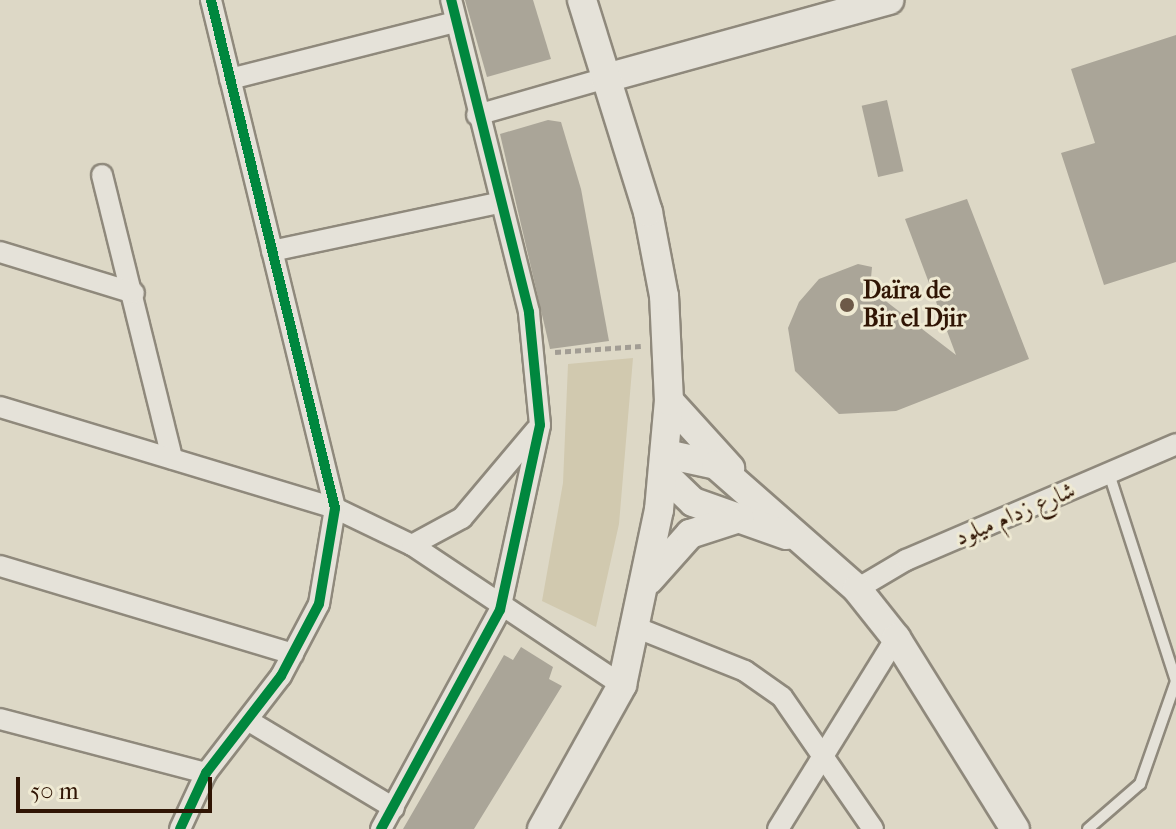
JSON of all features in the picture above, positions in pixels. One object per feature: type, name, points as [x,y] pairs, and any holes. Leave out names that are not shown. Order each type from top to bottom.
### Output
[{"type":"main road","points":[[542,829],[622,685],[644,587],[665,464],[669,401],[666,345],[648,212],[582,0]]},
{"type":"main road","points":[[606,78],[889,0]]},
{"type":"main road","points":[[669,401],[744,506]]},
{"type":"main road","points":[[665,464],[704,459],[744,506],[798,539],[857,589],[896,638],[1015,829]]},
{"type":"main road","points":[[665,464],[693,502],[744,506]]},
{"type":"main road","points":[[644,587],[690,534],[744,506]]},
{"type":"street","points":[[180,829],[206,773],[249,721],[293,654],[319,604],[335,508],[211,0]]},
{"type":"street","points":[[381,829],[500,610],[540,425],[536,353],[497,203],[451,0]]},
{"type":"street","points":[[230,79],[456,22]]},
{"type":"street","points":[[477,115],[606,78]]},
{"type":"street","points":[[102,175],[134,293],[172,458]]},
{"type":"street","points":[[272,251],[497,203]]},
{"type":"street","points":[[0,252],[134,293]]},
{"type":"street","points":[[0,407],[335,508],[412,545],[500,610],[622,685]]},
{"type":"street","points":[[412,545],[475,506],[540,425]]},
{"type":"street","name":"شارع زدام ميلود","points":[[857,589],[906,560],[1176,444]]},
{"type":"street","points":[[0,566],[293,654]]},
{"type":"street","points":[[635,627],[745,671],[782,697],[873,829]]},
{"type":"street","points":[[778,829],[822,752],[896,638]]},
{"type":"street","points":[[0,719],[206,773]]},
{"type":"street","points":[[249,721],[394,808]]},
{"type":"lane","points":[[1088,829],[1140,784],[1176,681],[1109,474]]},
{"type":"path","points":[[536,353],[666,345]]},
{"type":"shaded area","points":[[633,358],[619,524],[596,627],[542,601],[563,483],[568,364]]},
{"type":"building","points":[[465,0],[533,0],[551,59],[487,77]]},
{"type":"building","points":[[1176,35],[1176,262],[1104,285],[1061,153],[1095,143],[1071,69]]},
{"type":"building","points":[[887,100],[903,171],[878,177],[862,106]]},
{"type":"building","points":[[548,120],[561,122],[581,189],[609,341],[550,349],[500,134]]},
{"type":"building","name":"Daïra de Bir el Djir","points":[[967,199],[1029,359],[896,411],[839,414],[795,371],[788,328],[799,302],[819,279],[858,264],[872,267],[870,289],[956,355],[905,219]]},
{"type":"building","points":[[521,647],[553,667],[549,679],[562,686],[474,829],[403,829],[504,655],[513,660]]},
{"type":"cycle path","points":[[180,829],[206,773],[281,676],[319,604],[335,508],[211,0]]},
{"type":"cycle path","points":[[381,829],[500,610],[540,425],[529,312],[451,0]]},
{"type":"place","name":"Daïra de Bir el Djir","points":[[847,305]]}]
